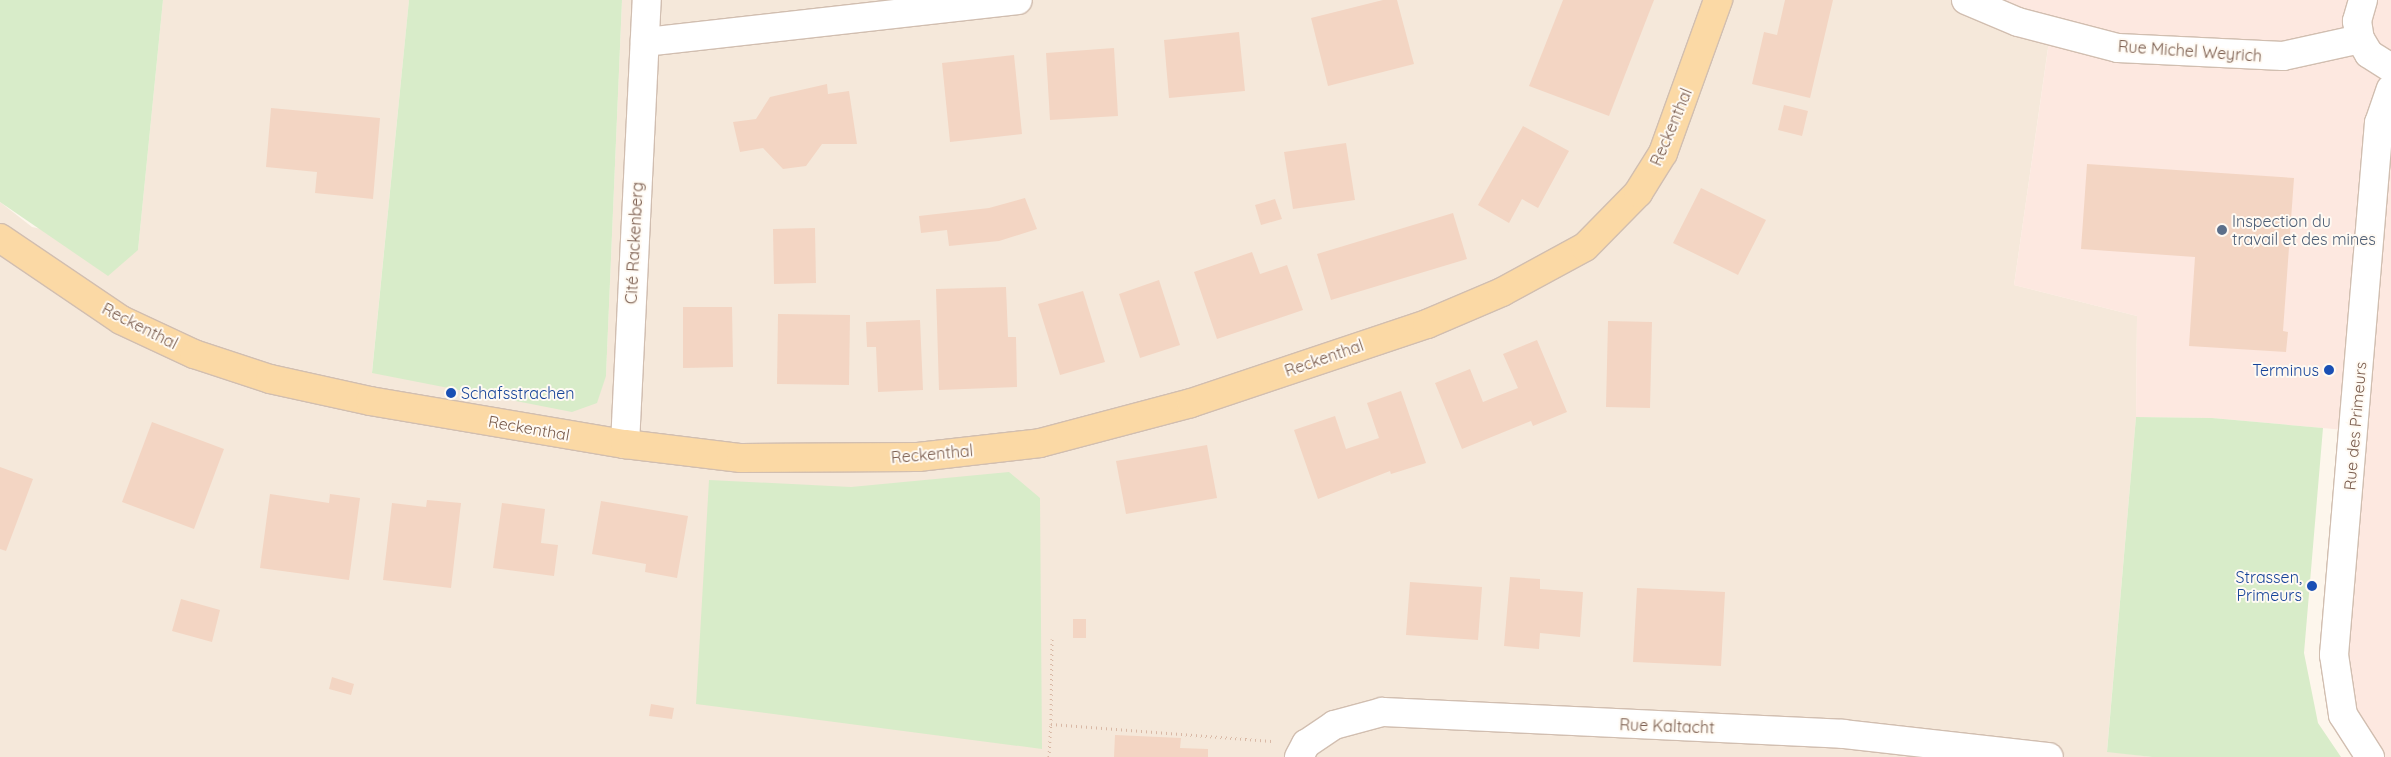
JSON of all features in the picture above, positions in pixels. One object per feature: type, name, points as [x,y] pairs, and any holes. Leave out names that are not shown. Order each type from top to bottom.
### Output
[{"type":"main road","name":"Reckenthal","points":[[0,238],[121,320],[194,354],[270,379],[370,402],[625,444],[741,458],[819,460],[918,457],[1040,443],[1191,403],[1427,324],[1502,292],[1586,247],[1638,193],[1663,153],[1718,0]]},
{"type":"street","name":"Cité Rackenberg","points":[[625,444],[647,0]]},
{"type":"street","points":[[645,42],[1018,0]]},
{"type":"street","name":"Rue Michel Weyrich","points":[[1966,0],[2018,22],[2118,48],[2283,56],[2360,40]]},
{"type":"street","points":[[2363,0],[2357,22],[2360,40],[2369,54],[2391,68]]},
{"type":"street","name":"Rue des Primeurs","points":[[2370,757],[2343,715],[2334,655],[2379,123],[2391,89]]},
{"type":"street","name":"Rue Kaltacht","points":[[1303,751],[1334,725],[1382,712],[1843,734],[2036,756]]},
{"type":"path","points":[[1050,757],[1052,639]]},
{"type":"path","points":[[1051,724],[1303,751]]},
{"type":"shaded area","points":[[163,0],[409,0],[372,372],[606,376],[622,0],[2005,0],[2052,20],[2014,285],[2137,316],[2136,417],[2107,751],[2152,757],[0,757],[0,202],[32,227],[138,250]]},
{"type":"shaded area","points":[[2005,0],[2391,0],[2391,757],[2370,757],[2343,715],[2356,431],[2212,418],[2136,417],[2137,316],[2014,285],[2052,21]]},
{"type":"green space","points":[[0,0],[163,0],[138,250],[108,276],[0,202]]},
{"type":"green space","points":[[409,0],[622,0],[606,376],[597,403],[572,412],[372,373]]},
{"type":"green space","points":[[2136,417],[2212,418],[2323,428],[2304,653],[2318,723],[2341,757],[2152,757],[2107,752]]},
{"type":"green space","points":[[1009,472],[1040,498],[1042,749],[696,704],[709,480],[851,487]]},
{"type":"building","points":[[1383,0],[1397,0],[1414,64],[1328,86],[1311,18]]},
{"type":"building","points":[[1563,0],[1654,0],[1609,116],[1529,86]]},
{"type":"building","points":[[1785,0],[1833,0],[1810,98],[1752,84],[1764,32],[1777,35]]},
{"type":"building","points":[[1239,32],[1245,91],[1169,98],[1164,40]]},
{"type":"building","points":[[1114,48],[1118,116],[1050,120],[1046,53]]},
{"type":"building","points":[[1014,55],[1022,134],[950,142],[942,63]]},
{"type":"building","points":[[827,84],[828,94],[849,91],[857,144],[822,144],[806,166],[783,169],[763,148],[740,152],[733,122],[756,119],[770,97]]},
{"type":"building","points":[[1784,105],[1808,111],[1802,136],[1778,130]]},
{"type":"building","points":[[271,108],[380,118],[373,199],[315,193],[317,172],[266,167]]},
{"type":"building","points":[[1523,126],[1569,151],[1538,208],[1522,199],[1509,223],[1478,205]]},
{"type":"building","points":[[1346,143],[1355,200],[1293,209],[1284,152]]},
{"type":"building","points":[[2087,164],[2294,178],[2283,331],[2288,332],[2286,352],[2189,346],[2195,257],[2081,249]]},
{"type":"building","points":[[1701,188],[1766,220],[1738,275],[1673,243]]},
{"type":"building","points":[[1025,198],[1037,229],[999,241],[949,246],[947,230],[921,233],[919,216],[989,208]]},
{"type":"building","points":[[1275,199],[1282,219],[1261,225],[1255,205]]},
{"type":"building","points":[[1453,213],[1467,259],[1331,300],[1317,254]]},
{"type":"building","points":[[815,228],[816,283],[774,284],[773,229]]},
{"type":"building","points":[[1252,252],[1260,274],[1287,265],[1303,310],[1217,339],[1194,272]]},
{"type":"building","points":[[1159,280],[1180,345],[1140,358],[1119,294]]},
{"type":"building","points":[[1006,287],[1008,337],[1016,337],[1017,387],[939,390],[936,289]]},
{"type":"building","points":[[1083,291],[1105,362],[1060,375],[1038,304]]},
{"type":"building","points":[[683,307],[732,307],[733,367],[683,368]]},
{"type":"building","points":[[778,314],[850,315],[849,385],[777,384]]},
{"type":"building","points":[[920,320],[923,390],[878,392],[876,347],[867,347],[866,322]]},
{"type":"building","points":[[1608,321],[1652,322],[1650,408],[1606,407]]},
{"type":"building","points":[[1537,340],[1567,412],[1533,426],[1531,421],[1462,449],[1435,383],[1470,369],[1483,402],[1518,388],[1503,354]]},
{"type":"building","points":[[1401,391],[1426,463],[1391,474],[1390,471],[1318,499],[1294,430],[1335,416],[1346,449],[1379,438],[1367,403]]},
{"type":"building","points":[[152,422],[224,449],[194,529],[122,502]]},
{"type":"building","points":[[1207,445],[1217,498],[1126,514],[1116,461]]},
{"type":"building","points":[[0,467],[33,479],[6,551],[0,549]]},
{"type":"building","points":[[270,494],[329,503],[330,494],[360,498],[349,580],[260,568]]},
{"type":"building","points":[[427,500],[461,503],[451,588],[383,580],[392,503],[426,507]]},
{"type":"building","points":[[601,501],[688,516],[677,578],[645,572],[646,564],[592,554]]},
{"type":"building","points":[[502,503],[545,509],[541,543],[558,545],[554,576],[493,568]]},
{"type":"building","points":[[1510,577],[1540,579],[1540,589],[1583,592],[1580,637],[1540,633],[1539,649],[1504,646]]},
{"type":"building","points":[[1410,582],[1482,587],[1478,640],[1406,635]]},
{"type":"building","points":[[1637,588],[1725,592],[1721,666],[1633,662]]},
{"type":"building","points":[[181,599],[220,610],[212,642],[172,631]]},
{"type":"building","points":[[1073,619],[1086,619],[1086,638],[1073,638]]},
{"type":"building","points":[[332,677],[354,684],[351,695],[329,689]]},
{"type":"building","points":[[651,704],[674,708],[672,719],[649,716]]},
{"type":"building","points":[[1115,735],[1181,738],[1180,748],[1208,749],[1208,757],[1114,757]]},
{"type":"place","name":"Inspection du travail et des mines","points":[[2222,230]]},
{"type":"place","name":"Terminus","points":[[2329,370]]},
{"type":"place","name":"Schafsstrachen","points":[[451,393]]},
{"type":"place","name":"Strassen, Primeurs","points":[[2312,586]]}]
